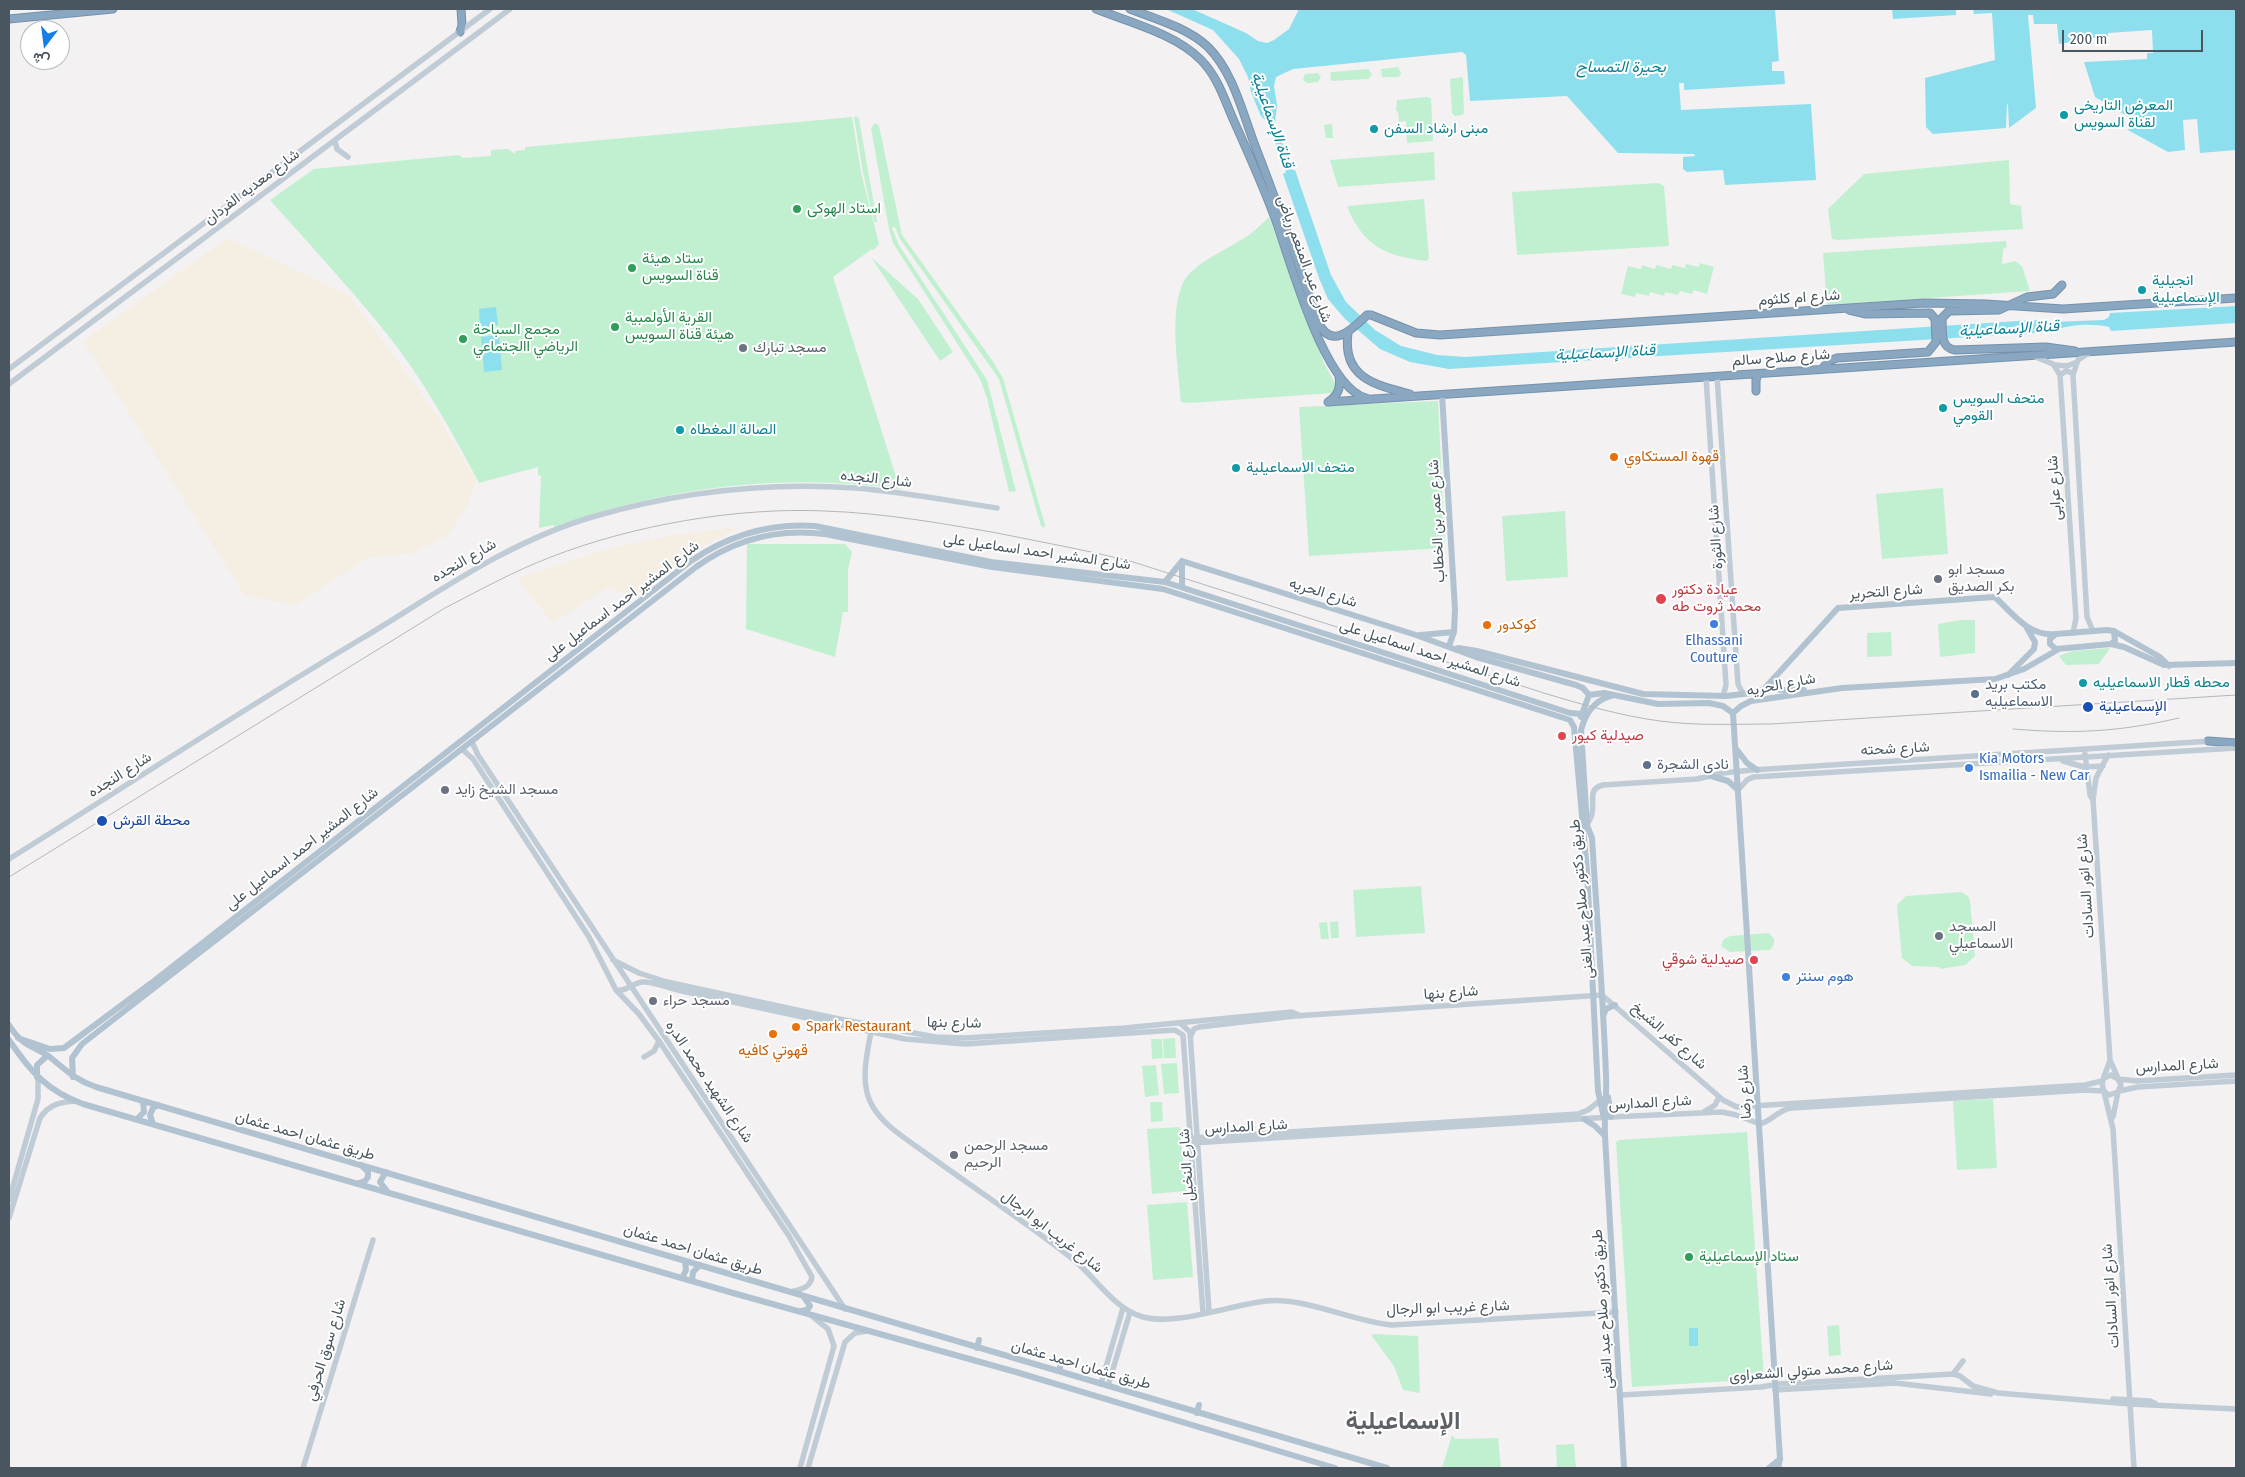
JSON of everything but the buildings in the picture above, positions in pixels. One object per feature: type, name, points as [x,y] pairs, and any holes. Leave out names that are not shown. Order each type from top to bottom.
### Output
[{"type":"highway","points":[[9,19],[113,9]]},
{"type":"highway","points":[[460,32],[462,25],[461,9]]},
{"type":"highway","name":"شارع عبد المنعم رياض","points":[[1096,9],[1168,38],[1192,52],[1208,68],[1220,89],[1262,186],[1315,331],[1339,377],[1354,393],[1369,399]]},
{"type":"highway","name":"شارع عبد المنعم رياض","points":[[1130,9],[1189,34],[1200,41],[1220,61],[1234,88],[1278,201],[1321,328],[1333,336],[1349,333]]},
{"type":"highway","points":[[1192,52],[1200,41]]},
{"type":"highway","points":[[1938,319],[1949,311],[1998,310],[2027,297],[2053,294],[2062,285]]},
{"type":"highway","name":"شارع ام كلثوم","points":[[1349,333],[1367,316],[1375,316],[1416,333],[1440,335],[1948,303],[2063,309],[2236,298]]},
{"type":"highway","points":[[1846,309],[1866,314],[1926,312],[1938,319],[1940,342],[1954,350],[2046,347],[2062,348],[2080,353]]},
{"type":"highway","points":[[1349,333],[1346,352],[1356,372],[1378,384],[1416,395]]},
{"type":"highway","points":[[1822,369],[1829,361],[1836,358],[1928,352],[1940,342]]},
{"type":"highway","name":"شارع صلاح سالم","points":[[1339,377],[1340,383],[1337,394],[1328,402],[2236,342]]},
{"type":"highway","points":[[1756,391],[1758,374]]},
{"type":"highway","points":[[2208,741],[2236,741]]},
{"type":"main road","name":"شارع معديه الفردان","points":[[9,369],[490,9]]},
{"type":"main road","name":"شارع معديه الفردان","points":[[9,384],[510,9]]},
{"type":"main road","points":[[355,110],[362,120]]},
{"type":"main road","points":[[335,141],[340,153],[348,157]]},
{"type":"main road","points":[[252,188],[259,197]]},
{"type":"main road","points":[[198,227],[206,237]]},
{"type":"main road","points":[[124,283],[131,294]]},
{"type":"main road","points":[[2034,356],[2052,364],[2063,366],[2077,361],[2089,353]]},
{"type":"main road","name":"شارع عرابى","points":[[2077,361],[2073,373],[2087,617],[2093,631]]},
{"type":"main road","points":[[2052,364],[2060,375],[2066,371],[2073,373]]},
{"type":"main road","name":"شارع عرابى","points":[[2060,375],[2076,618],[2073,633]]},
{"type":"main road","name":"شارع الثورة","points":[[1717,376],[1738,684],[1743,694]]},
{"type":"main road","name":"شارع الثورة","points":[[1706,377],[1726,685],[1723,696]]},
{"type":"main road","points":[[1707,389],[1712,384],[1718,387]]},
{"type":"main road","name":"شارع عمر بن الخطاب","points":[[1442,394],[1454,632],[1449,646]]},
{"type":"main road","name":"شارع النجده","points":[[9,859],[237,717],[316,664],[425,598],[511,549],[556,529],[662,500],[759,488],[857,488],[997,508]]},
{"type":"main road","name":"شارع المشير احمد اسماعيل على","points":[[18,1038],[53,1050],[64,1048],[520,699],[692,561],[750,532],[794,525],[826,528],[884,543],[1003,566],[1171,590],[1568,720]]},
{"type":"main road","points":[[1165,582],[1182,561]]},
{"type":"main road","points":[[1182,561],[1182,587]]},
{"type":"main road","name":"شارع الحريه","points":[[1182,561],[1449,646],[1477,651],[1633,692],[1652,695],[1723,696],[1764,689],[1771,682]]},
{"type":"main road","name":"شارع المشير احمد اسماعيل على","points":[[1003,566],[1165,582],[1570,713],[1582,714]]},
{"type":"main road","name":"شارع التحرير","points":[[1771,682],[1838,608],[1995,597],[2026,626]]},
{"type":"main road","points":[[2026,626],[2042,634],[2107,630],[2160,657],[2169,666]]},
{"type":"main road","points":[[2007,676],[2034,649],[2034,639],[2026,626]]},
{"type":"main road","points":[[1416,635],[1454,632]]},
{"type":"main road","points":[[2111,644],[2116,639],[2114,632]]},
{"type":"main road","points":[[2056,634],[2050,642],[2054,648],[2059,649],[2111,644],[2124,647],[2158,664],[2169,666],[2236,663]]},
{"type":"main road","name":"شارع الحريه","points":[[1458,648],[1476,657],[1580,686],[1589,695],[1604,693],[1647,703],[1709,703],[1722,706],[1733,713],[1741,706],[1751,702],[1820,690],[1987,680],[2007,676],[2024,669],[2059,649]]},
{"type":"main road","points":[[1771,682],[1777,688],[1783,690],[1820,690]]},
{"type":"main road","points":[[1726,685],[1732,687],[1738,684]]},
{"type":"main road","points":[[1581,730],[1582,714],[1589,695]]},
{"type":"main road","name":"طريق دكتور صلاح عبد الغنى","points":[[1614,695],[1604,698],[1592,706],[1586,715],[1581,730],[1588,825],[1592,838],[1604,1014],[1608,1117],[1605,1136],[1622,1395],[1623,1468]]},
{"type":"main road","points":[[1678,695],[1678,703]]},
{"type":"main road","points":[[1709,703],[1710,696]]},
{"type":"main road","name":"شارع المشير احمد اسماعيل على","points":[[73,1076],[72,1058],[82,1044],[472,742],[520,699]]},
{"type":"main road","name":"شارع رضا","points":[[1733,713],[1780,1459]]},
{"type":"main road","name":"طريق دكتور صلاح عبد الغنى","points":[[1568,720],[1574,727],[1587,871],[1599,1103],[1608,1117]]},
{"type":"main road","name":"شارع شحته","points":[[1754,772],[2208,741]]},
{"type":"main road","name":"شارع الشهيد محمد الدره","points":[[472,742],[521,826],[590,937],[616,990],[643,1018],[659,1041],[810,1271],[812,1277],[808,1286],[790,1292]]},
{"type":"main road","points":[[1711,776],[1728,781],[1738,790],[1747,780],[1754,772],[1736,748]]},
{"type":"main road","points":[[2107,748],[2108,756]]},
{"type":"main road","name":"شارع شحته","points":[[1588,825],[1592,813],[1592,793],[1600,786],[1697,779],[1737,771],[1754,772],[2086,758],[2236,748]]},
{"type":"main road","name":"شارع الشهيد محمد الدره","points":[[462,749],[473,759],[595,933],[845,1309]]},
{"type":"main road","name":"شارع انور السادات","points":[[2086,750],[2090,795],[2093,800]]},
{"type":"main road","name":"شارع انور السادات","points":[[2108,756],[2096,778],[2093,800],[2110,1060],[2118,1078]]},
{"type":"main road","points":[[2059,759],[2087,768],[2102,766]]},
{"type":"main road","points":[[590,937],[595,933]]},
{"type":"main road","name":"شارع بنها","points":[[613,960],[640,973],[667,982],[872,1029]]},
{"type":"main road","name":"شارع بنها","points":[[616,990],[624,990],[638,983],[647,982],[872,1029],[955,1038],[1062,1036],[1174,1030],[1183,1035]]},
{"type":"main road","name":"شارع بنها","points":[[1194,1029],[1301,1016],[1602,995]]},
{"type":"main road","name":"شارع كفر الشيخ","points":[[1602,995],[1719,1097]]},
{"type":"main road","points":[[1604,1014],[1606,1008],[1614,1005]]},
{"type":"main road","name":"شارع بنها","points":[[1062,1036],[1292,1012],[1301,1016]]},
{"type":"main road","points":[[1190,1037],[1194,1029],[1190,1026],[1192,1022]]},
{"type":"main road","points":[[1179,1023],[1188,1028],[1190,1037]]},
{"type":"main road","name":"طريق عثمان احمد عثمان","points":[[9,1025],[18,1038],[28,1047],[47,1056],[73,1076],[96,1087],[1387,1468]]},
{"type":"main road","name":"شارع غريب ابو الرجال","points":[[872,1029],[865,1075],[866,1088],[871,1105],[881,1118],[942,1165],[1066,1254],[1091,1275],[1123,1308],[1143,1317],[1164,1319],[1262,1302],[1280,1301],[1371,1322],[1401,1325],[1616,1312]]},
{"type":"main road","name":"شارع النخيل","points":[[1183,1035],[1195,1140]]},
{"type":"main road","name":"شارع النخيل","points":[[1190,1037],[1206,1312]]},
{"type":"main road","name":"طريق عثمان احمد عثمان","points":[[9,1040],[38,1078],[54,1090],[76,1101],[797,1312],[871,1330],[1016,1372],[1335,1468]]},
{"type":"main road","points":[[644,1056],[654,1051],[659,1041]]},
{"type":"main road","points":[[9,1200],[38,1099],[38,1065],[47,1056]]},
{"type":"main road","name":"شارع انور السادات","points":[[2103,1080],[2110,1060]]},
{"type":"main road","points":[[1698,1113],[1713,1108],[1719,1097],[1733,1106],[1758,1106],[2085,1085],[2103,1080],[2111,1075],[2118,1078],[2121,1085],[2119,1092],[2111,1095],[2104,1092],[2085,1090],[1788,1108],[1760,1124]]},
{"type":"main road","name":"شارع المدارس","points":[[2118,1078],[2137,1081],[2236,1075]]},
{"type":"main road","points":[[2103,1080],[2104,1092]]},
{"type":"main road","name":"شارع المدارس","points":[[2119,1092],[2138,1087],[2236,1080]]},
{"type":"main road","name":"شارع المدارس","points":[[1195,1140],[1578,1114],[1599,1103],[1607,1091]]},
{"type":"main road","name":"شارع انور السادات","points":[[2104,1092],[2113,1122],[2134,1468]]},
{"type":"main road","name":"شارع انور السادات","points":[[2113,1122],[2119,1092]]},
{"type":"main road","points":[[9,1218],[40,1118],[46,1110],[54,1105],[76,1101]]},
{"type":"main road","points":[[137,1119],[144,1112],[143,1101]]},
{"type":"main road","points":[[153,1124],[150,1120],[150,1112],[158,1105]]},
{"type":"main road","name":"شارع المدارس","points":[[1195,1140],[1698,1113],[1731,1113],[1760,1124]]},
{"type":"main road","points":[[1584,1119],[1596,1126],[1605,1136]]},
{"type":"main road","points":[[358,1183],[365,1181],[368,1177],[368,1172],[361,1166]]},
{"type":"main road","points":[[386,1172],[380,1182],[388,1192]]},
{"type":"main road","name":"شارع سوق الحرفي","points":[[303,1468],[373,1240]]},
{"type":"main road","points":[[682,1278],[686,1270],[685,1261]]},
{"type":"main road","points":[[692,1281],[693,1272],[700,1265]]},
{"type":"main road","points":[[797,1312],[809,1308],[810,1303],[803,1296]]},
{"type":"main road","points":[[1100,1384],[1123,1308]]},
{"type":"main road","points":[[852,1325],[851,1318],[856,1312]]},
{"type":"main road","points":[[1108,1386],[1130,1312]]},
{"type":"main road","points":[[800,1468],[834,1346],[828,1329],[811,1315]]},
{"type":"main road","points":[[808,1468],[845,1342],[855,1333],[871,1330]]},
{"type":"main road","points":[[977,1348],[980,1340]]},
{"type":"main road","points":[[1016,1372],[1021,1366],[1019,1360]]},
{"type":"main road","points":[[1952,1374],[1963,1361]]},
{"type":"main road","points":[[1029,1376],[1026,1369],[1031,1363]]},
{"type":"main road","points":[[1059,1372],[1061,1364]]},
{"type":"main road","name":"شارع محمد متولي الشعراوى","points":[[1774,1387],[1952,1374],[1960,1376],[1974,1386],[1998,1393]]},
{"type":"main road","points":[[1917,1376],[1915,1380],[1917,1385]]},
{"type":"main road","points":[[1954,1390],[1960,1383],[1960,1376]]},
{"type":"main road","name":"شارع محمد متولي الشعراوى","points":[[1622,1395],[1760,1387],[1892,1383],[1989,1394],[1998,1393],[2236,1409]]},
{"type":"main road","points":[[1198,1412],[1200,1405]]},
{"type":"main road","points":[[1296,1457],[1302,1451],[1300,1443]]},
{"type":"main road","points":[[1320,1464],[1319,1457],[1325,1450]]},
{"type":"main road","points":[[1769,1468],[1780,1459]]},
{"type":"main road","points":[[1779,1468],[1780,1459]]},
{"type":"green space","points":[[1398,67],[1401,73],[1399,77],[1382,77],[1381,69]]},
{"type":"green space","points":[[1368,69],[1372,74],[1369,79],[1332,81],[1330,78],[1331,72]]},
{"type":"green space","points":[[1318,73],[1321,77],[1318,82],[1307,83],[1303,80],[1305,74]]},
{"type":"green space","points":[[1461,77],[1463,79],[1464,113],[1455,116],[1452,113],[1450,79]]},
{"type":"green space","points":[[1431,98],[1433,141],[1407,143],[1406,121],[1399,122],[1398,111],[1396,111],[1397,100]]},
{"type":"green space","points":[[856,116],[859,119],[877,222],[874,222],[863,172],[854,117]]},
{"type":"green space","name":"القرية الأولمبية هيئة قناة السويس","points":[[852,117],[861,172],[879,244],[874,250],[872,249],[833,277],[900,489],[826,483],[752,484],[679,493],[600,512],[554,527],[553,525],[539,528],[541,476],[538,475],[538,467],[479,483],[436,406],[400,351],[359,300],[270,200],[314,169],[459,155],[463,158],[491,156],[491,150],[508,149],[515,154],[515,151],[525,150],[525,147]]},
{"type":"green space","points":[[875,123],[879,126],[902,235],[1003,378],[1045,525],[1044,528],[1041,526],[999,379],[900,239],[895,227],[892,228],[899,245],[987,380],[1016,491],[1009,492],[987,398],[980,379],[893,243],[871,128]]},
{"type":"green space","points":[[1332,124],[1333,138],[1326,138],[1324,125]]},
{"type":"green space","points":[[1434,152],[1435,180],[1338,187],[1330,160]]},
{"type":"green space","points":[[2009,160],[2010,204],[2021,206],[2023,229],[1832,239],[1828,209],[1864,174]]},
{"type":"green space","points":[[1658,183],[1664,186],[1669,246],[1517,255],[1512,192]]},
{"type":"green space","points":[[1424,199],[1429,259],[1426,261],[1399,256],[1377,247],[1360,231],[1347,206]]},
{"type":"green space","points":[[1269,217],[1324,363],[1336,385],[1333,393],[1181,402],[1176,352],[1176,315],[1178,298],[1183,283],[1198,266],[1249,235]]},
{"type":"green space","points":[[2006,241],[2007,247],[2003,249],[2002,264],[2015,261],[2022,266],[2030,291],[1827,305],[1823,253]]},
{"type":"green space","points":[[871,257],[918,299],[953,352],[940,361]]},
{"type":"green space","points":[[1700,263],[1714,267],[1707,294],[1694,290],[1692,294],[1680,291],[1678,295],[1665,292],[1664,296],[1650,292],[1649,296],[1636,293],[1635,297],[1621,294],[1628,266],[1641,269],[1642,265],[1655,269],[1656,265],[1671,269],[1672,265],[1685,268],[1686,264],[1699,267]]},
{"type":"green space","points":[[1438,401],[1445,548],[1309,556],[1299,407]]},
{"type":"green space","points":[[1943,488],[1948,554],[1882,559],[1876,494]]},
{"type":"green space","points":[[1565,511],[1568,577],[1506,581],[1502,516]]},
{"type":"green space","points":[[747,544],[845,544],[852,552],[848,570],[848,612],[843,612],[835,657],[746,629]]},
{"type":"green space","points":[[1961,620],[1975,620],[1975,653],[1940,657],[1938,624]]},
{"type":"green space","points":[[1891,632],[1892,656],[1867,657],[1867,633]]},
{"type":"green space","points":[[2110,648],[2099,664],[2066,665],[2059,656],[2072,651]]},
{"type":"green space","points":[[1421,886],[1425,933],[1356,937],[1353,890]]},
{"type":"green space","points":[[1961,892],[1968,896],[1970,901],[1975,956],[1965,965],[1940,969],[1939,967],[1912,966],[1902,958],[1897,905],[1906,896]]},
{"type":"green space","points":[[1338,921],[1339,938],[1331,938],[1330,922]]},
{"type":"green space","points":[[1327,922],[1329,939],[1321,939],[1319,923]]},
{"type":"green space","points":[[1769,933],[1774,939],[1774,944],[1770,950],[1730,952],[1721,946],[1723,940],[1730,936]]},
{"type":"green space","points":[[1175,1038],[1176,1058],[1164,1058],[1163,1039]]},
{"type":"green space","points":[[1151,1039],[1162,1039],[1163,1058],[1152,1059]]},
{"type":"green space","points":[[1177,1063],[1179,1093],[1164,1094],[1161,1064]]},
{"type":"green space","points":[[1156,1065],[1159,1095],[1145,1097],[1142,1066]]},
{"type":"green space","points":[[1993,1099],[1997,1168],[1957,1170],[1953,1101]]},
{"type":"green space","points":[[1150,1102],[1162,1102],[1163,1121],[1151,1122]]},
{"type":"green space","points":[[1180,1127],[1186,1191],[1152,1194],[1147,1129]]},
{"type":"green space","name":"ستاد الإسماعيلية","points":[[1747,1132],[1764,1379],[1632,1387],[1616,1142],[1619,1140]]},
{"type":"green space","points":[[1187,1202],[1193,1277],[1153,1280],[1147,1205]]},
{"type":"green space","points":[[1839,1325],[1841,1355],[1829,1356],[1827,1326]]},
{"type":"green space","points":[[1371,1335],[1418,1336],[1420,1393],[1403,1390],[1394,1366]]},
{"type":"green space","points":[[1452,1435],[1455,1439],[1498,1438],[1501,1468],[1442,1468]]},
{"type":"green space","points":[[1574,1444],[1576,1468],[1557,1468],[1556,1445]]},
{"type":"sand","points":[[228,238],[350,296],[437,415],[476,480],[468,505],[448,535],[413,553],[368,558],[295,605],[245,596],[83,341]]},
{"type":"sand","points":[[744,526],[701,547],[637,597],[607,588],[553,623],[519,582],[520,577],[608,549],[673,535]]},
{"type":"water","name":"بحيرة التمساح","points":[[1166,9],[1192,9],[1246,33],[1258,41],[1267,43],[1289,29],[1299,9],[1775,9],[1779,61],[1772,62],[1772,71],[1784,71],[1785,84],[1684,90],[1684,83],[1679,83],[1681,110],[1811,104],[1816,180],[1725,185],[1723,170],[1687,172],[1683,169],[1683,157],[1695,156],[1694,154],[1618,153],[1567,96],[1470,101],[1466,55],[1462,52],[1293,69],[1276,77],[1274,86],[1277,105],[1275,123],[1292,170],[1295,170],[1331,275],[1346,302],[1375,330],[1401,346],[1437,355],[1465,357],[2033,320],[2051,322],[2104,320],[2109,317],[2110,313],[2236,306],[2236,323],[2111,331],[2109,327],[2080,325],[2065,327],[2051,332],[1449,369],[1410,362],[1380,349],[1345,319],[1328,299],[1283,174],[1286,172],[1269,124],[1261,116],[1251,92],[1248,77],[1239,59],[1213,30]]},
{"type":"water","points":[[1892,9],[1956,9],[1956,15],[1893,19]]},
{"type":"water","points":[[1973,9],[2236,9],[2236,150],[2200,153],[2197,119],[2183,120],[2185,150],[2168,152],[2128,130],[2134,120],[2095,97],[2084,62],[2147,59],[2147,53],[2153,53],[2152,30],[2108,33],[2108,37],[2072,39],[2071,42],[2059,44],[2057,24],[2034,24],[2033,15],[2028,15],[2036,108],[2009,128],[2008,104],[2006,128],[1933,134],[1926,127],[1925,78],[1995,60],[1992,13],[1974,14]]},
{"type":"water","points":[[496,307],[498,325],[480,327],[479,309]]},
{"type":"water","points":[[499,335],[502,370],[484,372],[481,337]]},
{"type":"water","points":[[1689,1328],[1698,1328],[1698,1346],[1689,1346]]},
{"type":"railway","points":[[9,877],[445,608],[510,575],[537,562],[583,546],[651,527],[721,515],[757,512],[825,511],[890,516],[997,533],[1113,557],[1547,694],[1617,713],[1674,723],[1772,724],[2236,695]]},
{"type":"railway","points":[[2013,729],[2096,731],[2157,723],[2179,718]]},
{"type":"place","name":"المعرض التاريخى لقناة السويس","points":[[2064,115]]},
{"type":"place","name":"مبنى ارشاد السفن","points":[[1374,129]]},
{"type":"place","name":"استاد الهوكى","points":[[797,209]]},
{"type":"place","name":"ستاد هيئة قناة السويس","points":[[632,268]]},
{"type":"place","name":"انجيلية الإسماعيلية","points":[[2142,290]]},
{"type":"place","name":"القرية الأولمبية هيئة قناة السويس","points":[[615,327]]},
{"type":"place","name":"مجمع السباحة الرياضي االجتماعي","points":[[463,339]]},
{"type":"place","name":"مسجد تبارك","points":[[743,348]]},
{"type":"place","name":"متحف السويس القومي","points":[[1943,408]]},
{"type":"place","name":"الصالة المغطاه","points":[[680,430]]},
{"type":"place","name":"قهوة المستكاوي","points":[[1614,457]]},
{"type":"place","name":"متحف الاسماعيلية","points":[[1236,468]]},
{"type":"place","name":"مسجد ابو بكر الصديق","points":[[1938,579]]},
{"type":"place","name":"عيادة دكتور محمد ثروت طه","points":[[1661,599]]},
{"type":"place","name":"Elhassani Couture","points":[[1714,624]]},
{"type":"place","name":"كوكدور","points":[[1487,625]]},
{"type":"place","name":"محطه قطار الاسماعيليه","points":[[2083,683]]},
{"type":"place","name":"مكتب بريد الاسماعيليه","points":[[1975,694]]},
{"type":"place","name":"الإسماعيلية","points":[[2088,707]]},
{"type":"place","name":"صيدلية كيور","points":[[1562,736]]},
{"type":"place","name":"نادى الشجرة","points":[[1647,765]]},
{"type":"place","name":"Kia Motors Ismailia - New Car","points":[[1969,768]]},
{"type":"place","name":"مسجد الشيخ زايد","points":[[445,790]]},
{"type":"place","name":"محطة القرش","points":[[102,821]]},
{"type":"place","name":"المسجد الاسماعيلي","points":[[1939,936]]},
{"type":"place","name":"صيدلية شوقي","points":[[1754,960]]},
{"type":"place","name":"هوم سنتر","points":[[1786,977]]},
{"type":"place","name":"مسجد حراء","points":[[653,1001]]},
{"type":"place","name":"Spark Restaurant","points":[[796,1027]]},
{"type":"place","name":"قهوتي كافيه","points":[[773,1034]]},
{"type":"place","name":"مسجد الرحمن الرحيم","points":[[954,1155]]},
{"type":"place","name":"ستاد الإسماعيلية","points":[[1689,1257]]},
{"type":"district","name":"الإسماعيلية","points":[[1403,1422]]},
{"type":"water label","name":"قناة الإسماعيلية","points":[[1272,120]]},
{"type":"water label","name":"قناة الإسماعيلية","points":[[2009,329]]},
{"type":"water label","name":"قناة الإسماعيلية","points":[[1605,353]]}]
